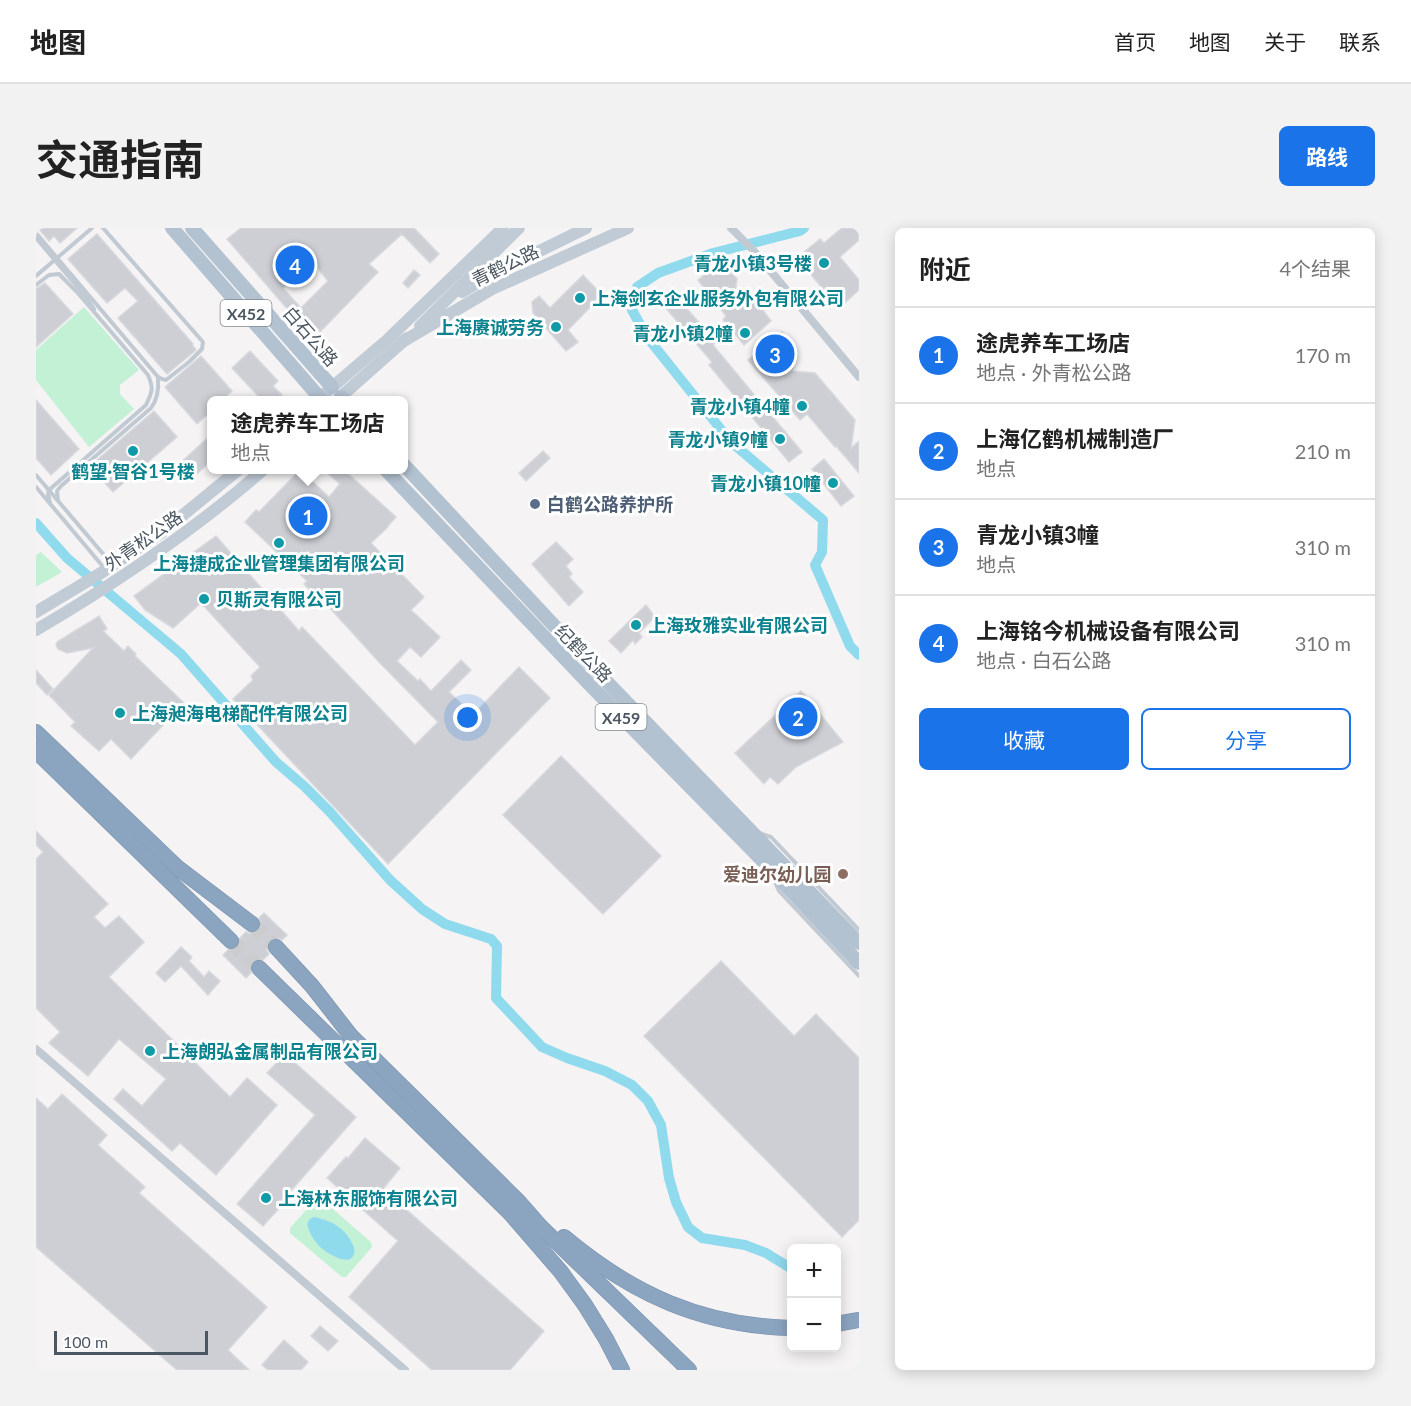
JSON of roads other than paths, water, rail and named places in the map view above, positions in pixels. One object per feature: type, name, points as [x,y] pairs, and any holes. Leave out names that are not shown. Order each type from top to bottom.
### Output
[{"type":"highway","points":[[36,732],[178,868],[252,924]]},
{"type":"highway","points":[[36,751],[231,941]]},
{"type":"highway","points":[[276,947],[312,986],[351,1036],[514,1207],[585,1305],[622,1370]]},
{"type":"highway","points":[[259,968],[514,1207],[541,1227],[650,1338],[677,1370]]},
{"type":"highway","points":[[514,1207],[601,1266],[663,1301],[733,1322],[787,1328]]},
{"type":"highway","points":[[841,1323],[859,1320]]},
{"type":"highway","points":[[650,1338],[689,1370]]},
{"type":"main road","name":"白石公路","points":[[172,228],[317,396]]},
{"type":"main road","name":"白石公路","points":[[192,228],[338,396]]},
{"type":"main road","points":[[338,396],[389,337],[503,228]]},
{"type":"main road","points":[[338,396],[402,342],[519,228]]},
{"type":"main road","name":"青鹤公路","points":[[389,337],[485,278],[586,228]]},
{"type":"main road","name":"青鹤公路","points":[[402,342],[492,289],[628,228]]},
{"type":"main road","name":"纪鹤公路","points":[[408,469],[603,678],[859,943]]},
{"type":"main road","name":"外青松公路","points":[[36,612],[161,533],[233,474]]},
{"type":"main road","name":"外青松公路","points":[[36,630],[111,585],[194,527],[258,474]]},
{"type":"main road","name":"纪鹤公路","points":[[390,474],[859,963]]},
{"type":"street","points":[[731,228],[753,250],[859,377]]},
{"type":"street","points":[[36,1049],[405,1370]]},
{"type":"lane","points":[[36,276],[92,228]]},
{"type":"lane","points":[[36,238],[158,376],[166,380],[202,349],[203,342],[103,228]]},
{"type":"lane","points":[[36,233],[92,304],[96,315]]},
{"type":"lane","points":[[36,285],[49,275],[59,274],[148,375],[153,386],[146,405],[49,490],[50,503]]},
{"type":"lane","points":[[58,500],[57,491],[61,486],[151,408],[158,393],[158,376]]},
{"type":"lane","points":[[36,475],[58,500],[107,569]]},
{"type":"lane","points":[[36,487],[107,569]]},
{"type":"lane","points":[[749,829],[771,837],[859,930]]},
{"type":"lane","points":[[767,865],[779,891],[859,976]]},
{"type":"water","points":[[314,1217],[331,1222],[343,1231],[354,1248],[353,1256],[348,1260],[341,1259],[321,1248],[311,1235],[307,1224]]},
{"type":"waterway","points":[[804,228],[800,231],[713,253],[658,273],[637,287],[632,310],[647,337],[731,442],[823,520],[822,552],[815,565],[850,646],[859,655]]},
{"type":"waterway","points":[[36,523],[67,558],[181,654],[276,762],[330,812],[390,880],[422,909],[445,924],[491,939],[497,946],[496,998],[542,1047],[605,1071],[632,1085],[648,1101],[661,1125],[669,1178],[676,1202],[688,1227],[702,1238],[745,1245],[766,1253],[787,1266]]},
{"type":"tunnel","points":[[252,924],[276,947]]},
{"type":"tunnel","points":[[231,941],[259,968]]},
{"type":"place","name":"青龙小镇3号楼","points":[[824,263]]},
{"type":"place","name":"上海铭今机械设备有限公司","points":[[295,265]]},
{"type":"place","name":"上海剑玄企业服务外包有限公司","points":[[580,298]]},
{"type":"place","name":"上海赓诚劳务","points":[[556,327]]},
{"type":"place","name":"青龙小镇2幢","points":[[745,333]]},
{"type":"place","name":"青龙小镇3幢","points":[[775,354]]},
{"type":"place","name":"青龙小镇4幢","points":[[802,406]]},
{"type":"place","name":"青龙小镇9幢","points":[[780,439]]},
{"type":"place","name":"鹤望·智谷1号楼","points":[[133,451]]},
{"type":"place","name":"青龙小镇10幢","points":[[833,483]]},
{"type":"place","name":"白鹤公路养护所","points":[[535,504]]},
{"type":"place","name":"途虎养车工场店","points":[[308,516]]},
{"type":"place","name":"上海捷成企业管理集团有限公司","points":[[279,543]]},
{"type":"place","name":"贝斯灵有限公司","points":[[204,599]]},
{"type":"place","name":"上海玫雅实业有限公司","points":[[636,625]]},
{"type":"place","name":"上海昶海电梯配件有限公司","points":[[120,713]]},
{"type":"place","name":"上海亿鹤机械制造厂","points":[[798,717]]},
{"type":"place","name":"爱迪尔幼儿园","points":[[843,874]]},
{"type":"place","name":"上海朗弘金属制品有限公司","points":[[150,1051]]},
{"type":"place","name":"上海林东服饰有限公司","points":[[266,1198]]}]
